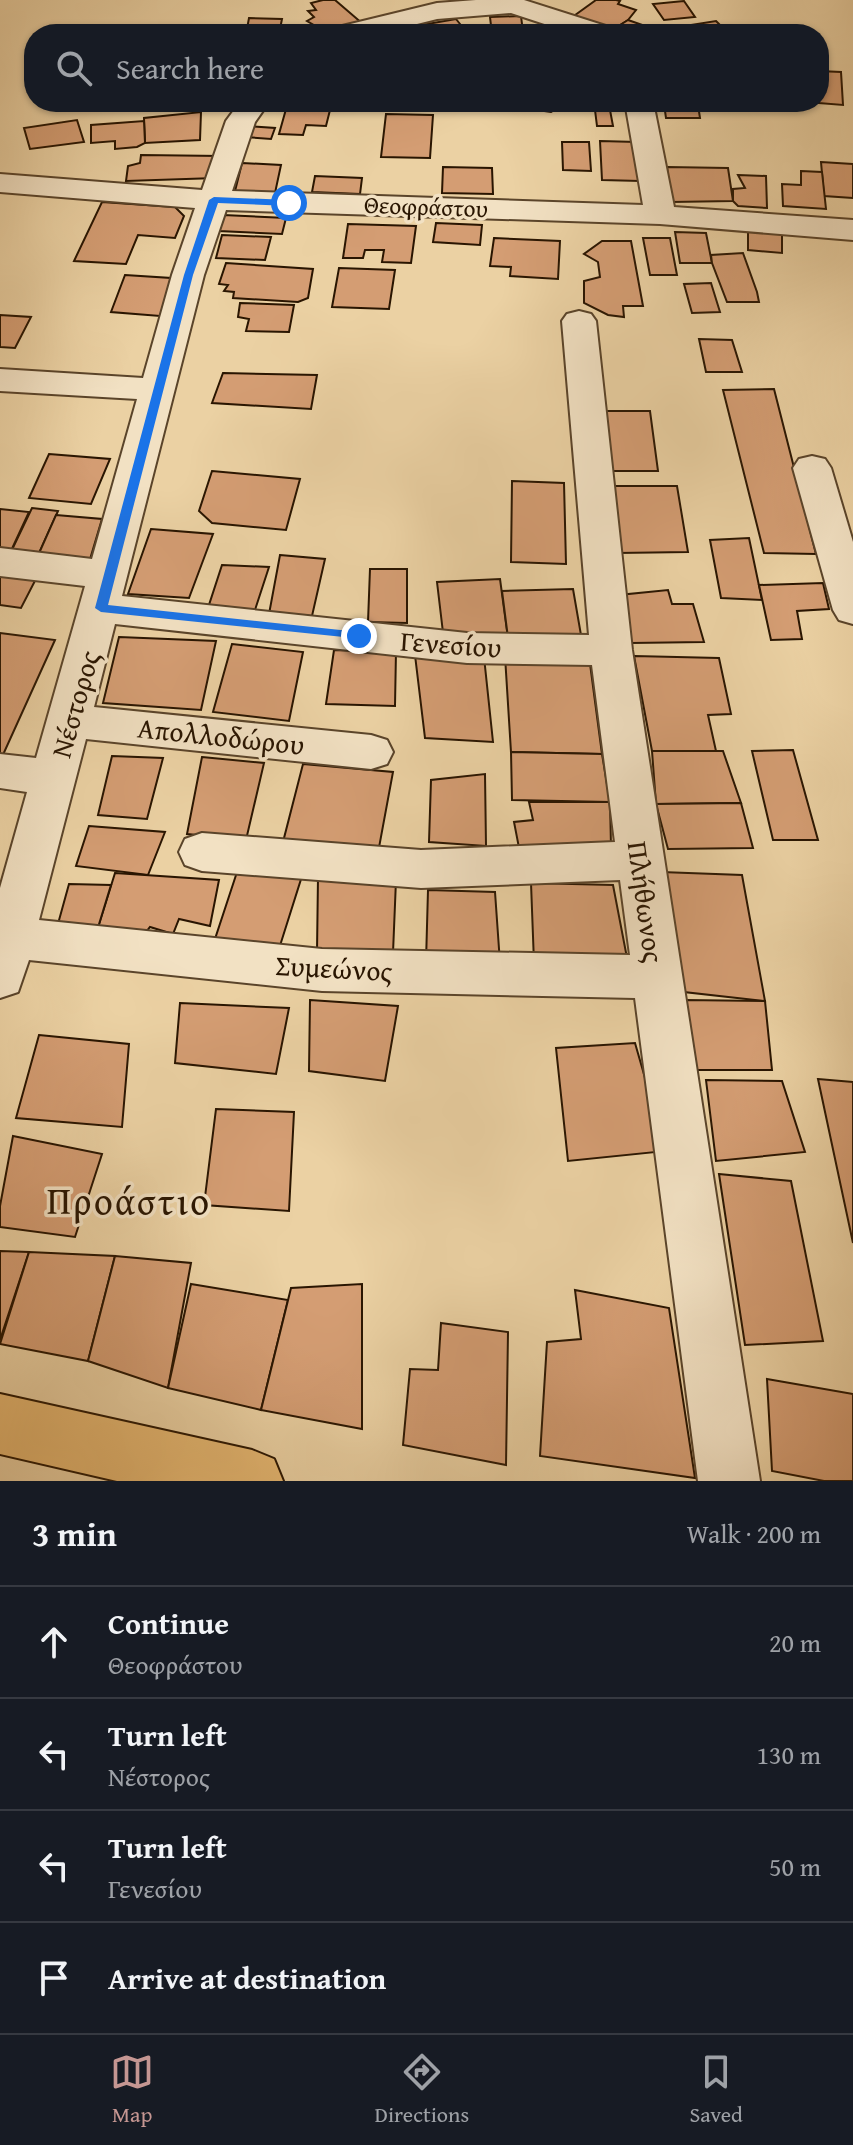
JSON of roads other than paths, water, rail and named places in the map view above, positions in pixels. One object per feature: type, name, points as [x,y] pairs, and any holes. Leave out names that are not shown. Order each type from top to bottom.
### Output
[{"type":"main road","points":[[0,1424],[252,1481]]},
{"type":"street","points":[[384,24],[437,11],[513,5],[571,24]]},
{"type":"street","name":"Νέστορος","points":[[6,957],[188,275],[241,121],[248,112]]},
{"type":"street","points":[[641,112],[660,215]]},
{"type":"street","name":"Θεοφράστου","points":[[0,183],[214,200],[660,215],[853,230]]},
{"type":"street","name":"Πλήθωνος","points":[[579,321],[611,650],[729,1481]]},
{"type":"street","points":[[0,380],[159,390]]},
{"type":"street","points":[[812,468],[853,610]]},
{"type":"street","name":"Γενεσίου","points":[[0,562],[106,591],[467,648],[611,650]]},
{"type":"street","name":"Απολλοδώρου","points":[[70,721],[371,752]]},
{"type":"street","points":[[0,771],[54,778]]},
{"type":"street","points":[[202,852],[421,869],[639,860]]},
{"type":"street","name":"Συμεώνος","points":[[6,957],[322,970],[657,977]]},
{"type":"district","name":"Προάστιο","points":[[129,1201]]}]
